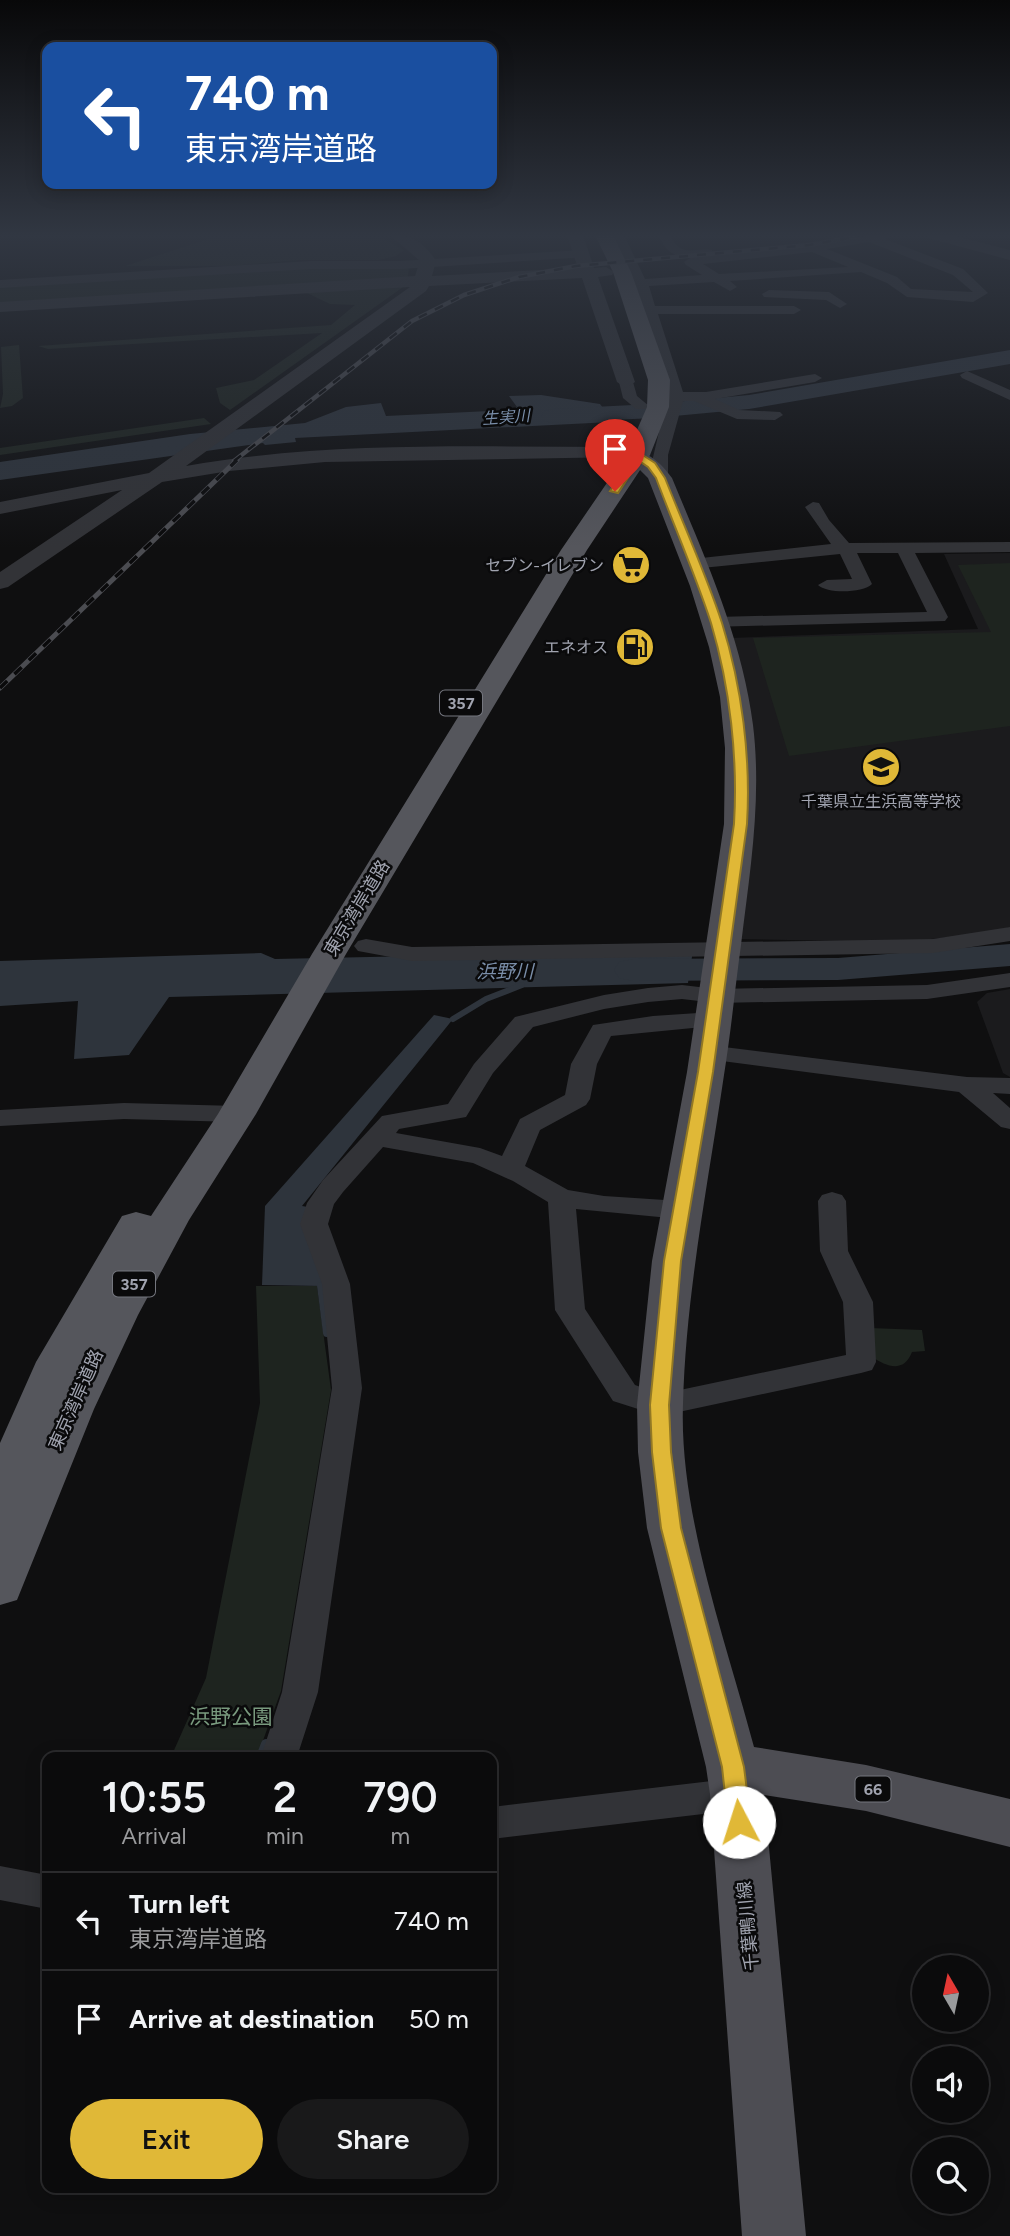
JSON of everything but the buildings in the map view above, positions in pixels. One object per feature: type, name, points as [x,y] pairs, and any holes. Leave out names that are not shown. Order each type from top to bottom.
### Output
[{"type":"highway","name":"東京湾岸道路","points":[[632,339],[643,384],[647,416]]},
{"type":"highway","name":"東京湾岸道路","points":[[0,1586],[24,1518],[93,1360],[224,1113],[318,954],[574,550],[647,416],[660,387],[641,339]]},
{"type":"highway","name":"東京湾岸道路","points":[[0,1497],[58,1362],[139,1221],[224,1113]]},
{"type":"main road","name":"千葉鴨川線","points":[[627,454],[652,465],[660,478],[716,623],[729,675],[743,789],[738,843],[715,1001],[680,1210],[660,1405],[661,1452],[671,1528],[735,1780],[774,2236]]},
{"type":"main road","name":"66","points":[[735,1780],[866,1788],[1010,1823]]},
{"type":"street","points":[[0,582],[187,456],[348,339]]},
{"type":"street","points":[[612,339],[630,398],[647,416],[658,455],[660,478]]},
{"type":"street","points":[[659,339],[676,389],[676,399]]},
{"type":"street","points":[[967,375],[1010,396]]},
{"type":"street","points":[[647,416],[676,399],[815,377]]},
{"type":"street","points":[[698,397],[737,414],[775,415]]},
{"type":"street","points":[[0,508],[159,475],[291,459],[393,454],[627,454]]},
{"type":"street","points":[[813,507],[819,520],[826,525],[837,543],[846,548],[863,584],[827,585]]},
{"type":"street","points":[[692,564],[846,548],[1010,547]]},
{"type":"street","points":[[716,623],[939,617],[904,548]]},
{"type":"street","points":[[510,1169],[530,1125],[577,1099],[584,1064],[602,1030],[933,946],[1010,934]]},
{"type":"street","points":[[366,946],[715,1001],[927,992],[1010,980]]},
{"type":"street","points":[[281,1752],[300,1692],[347,1388],[336,1284],[314,1224],[321,1203],[333,1186],[391,1122],[457,1111],[483,1069],[524,1022],[604,1002],[682,992],[967,1085],[1010,1086]]},
{"type":"street","points":[[967,1085],[1010,1121]]},
{"type":"street","points":[[0,1118],[124,1111],[224,1113]]},
{"type":"street","points":[[378,1138],[480,1156],[510,1169],[561,1198],[604,1205],[680,1210]]},
{"type":"street","points":[[561,1198],[570,1310],[624,1393],[660,1405],[861,1362],[858,1302],[834,1251],[832,1201]]},
{"type":"street","points":[[497,1822],[735,1780]]},
{"type":"street","points":[[0,1883],[42,1891]]},
{"type":"shaded area","name":"千葉県立生浜高等学校","points":[[1010,553],[1010,927],[984,934],[899,942],[738,939],[731,638],[978,629],[944,554]]},
{"type":"shaded area","points":[[1010,989],[1010,1077],[1003,1073],[977,1002],[987,993]]},
{"type":"green space","points":[[131,339],[213,339],[48,349],[38,346]]},
{"type":"green space","points":[[313,339],[329,339],[230,410],[220,403],[216,388],[254,380]]},
{"type":"green space","points":[[19,345],[23,398],[12,406],[0,408],[3,394],[1,347]]},
{"type":"green space","points":[[204,418],[211,424],[0,455],[0,448]]},
{"type":"green space","points":[[1010,563],[1010,726],[789,756],[753,638],[991,632],[958,565]]},
{"type":"green space","name":"浜野公園","points":[[256,1286],[317,1286],[331,1390],[281,1691],[259,1752],[173,1752],[206,1678],[260,1403]]},
{"type":"green space","points":[[870,1328],[922,1330],[925,1351],[912,1352],[909,1359],[900,1365],[883,1363],[872,1357]]},
{"type":"water","name":"生実川","points":[[541,395],[600,404],[607,408],[614,418],[610,418],[611,422],[295,438],[296,442],[263,443],[0,480],[0,462],[190,434],[305,423],[346,407],[381,403],[386,416],[512,410],[517,407],[509,396]]},
{"type":"water","points":[[693,950],[688,983],[169,997],[129,1055],[74,1059],[78,1001],[0,1006],[0,961],[261,953],[275,959]]},
{"type":"water","points":[[434,1015],[453,1019],[302,1206],[308,1207],[323,1286],[262,1285],[265,1206]]},
{"type":"waterway","name":"生実川","points":[[553,416],[653,411],[749,402],[1010,357]]},
{"type":"waterway","name":"浜野川","points":[[633,970],[838,969],[1010,955]]},
{"type":"waterway","points":[[453,1019],[486,999],[522,985]]},
{"type":"waterway","points":[[321,1286],[327,1333]]},
{"type":"waterway","points":[[263,1752],[266,1744]]},
{"type":"railway","points":[[234,461],[389,339]]},
{"type":"railway","points":[[0,688],[237,460]]},
{"type":"place","name":"セブン-イレブン","points":[[631,565]]},
{"type":"place","name":"エネオス","points":[[635,647]]},
{"type":"place","name":"千葉県立生浜高等学校","points":[[881,767]]},
{"type":"route","points":[[615,491],[638,455],[652,465],[660,478],[716,623],[729,675],[738,731],[743,789],[740,824],[706,1072],[680,1210],[660,1405],[661,1452],[671,1528],[733,1767],[739,1822]]}]
